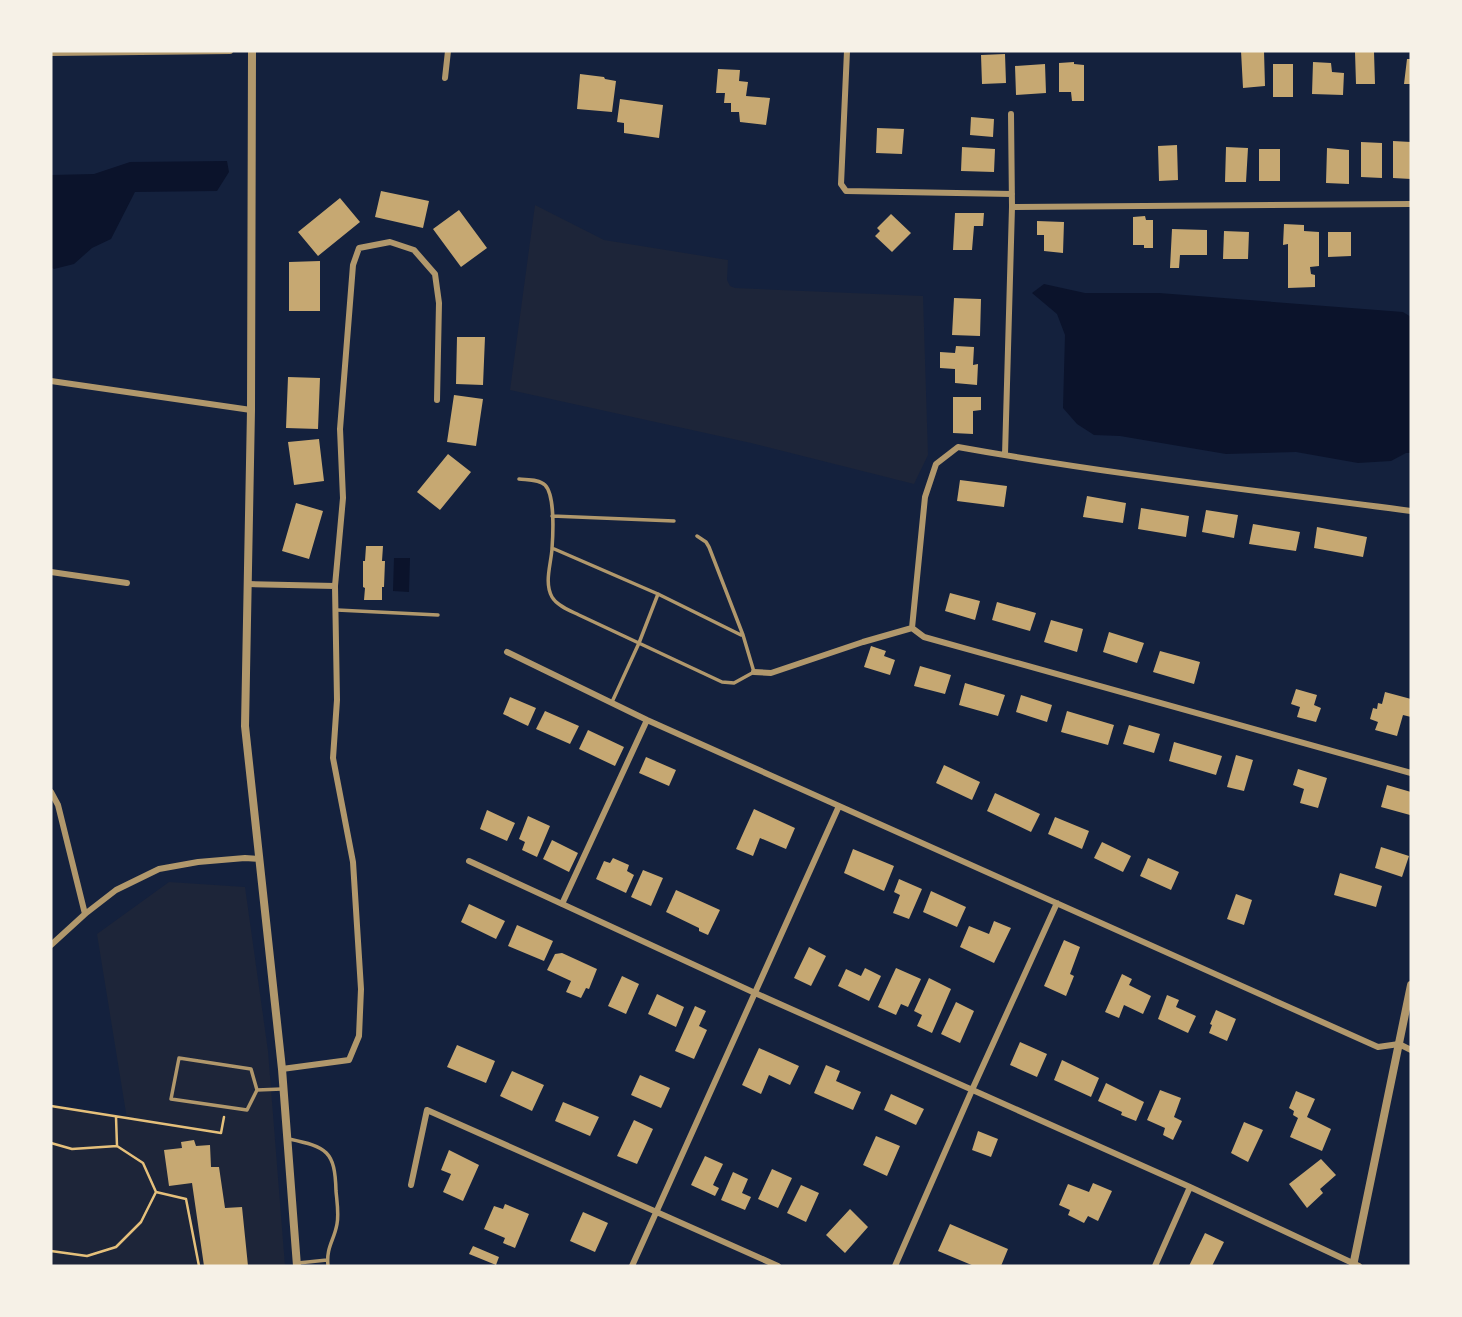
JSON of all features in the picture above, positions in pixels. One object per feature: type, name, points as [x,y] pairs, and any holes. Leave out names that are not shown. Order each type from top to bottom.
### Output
[{"type":"street","points":[[51,54],[230,51]]},
{"type":"street","points":[[252,51],[251,410],[245,726],[284,1089],[297,1265]]},
{"type":"street","points":[[445,78],[448,51]]},
{"type":"street","points":[[848,51],[841,184],[846,191],[1012,194]]},
{"type":"street","points":[[1005,455],[1012,207],[1011,114]]},
{"type":"street","points":[[1012,207],[1411,204]]},
{"type":"street","points":[[282,1069],[349,1060],[359,1036],[361,989],[353,863],[333,758],[338,674],[335,586],[343,498],[340,429],[353,265],[359,248],[390,242],[414,250],[435,274],[439,303],[437,400]]},
{"type":"street","points":[[51,381],[251,410]]},
{"type":"street","points":[[912,628],[925,497],[936,464],[958,447],[1411,511]]},
{"type":"street","points":[[51,572],[127,583]]},
{"type":"street","points":[[248,584],[335,586]]},
{"type":"street","points":[[754,672],[771,673],[912,628]]},
{"type":"street","points":[[912,628],[924,637],[1411,773]]},
{"type":"street","points":[[507,652],[647,720],[1378,1047],[1399,1044],[1411,1050]]},
{"type":"street","points":[[562,904],[647,720]]},
{"type":"street","points":[[51,792],[58,805],[85,914]]},
{"type":"street","points":[[632,1266],[839,806]]},
{"type":"street","points":[[51,945],[116,890],[159,869],[210,861],[260,859]]},
{"type":"street","points":[[470,861],[1355,1265],[1411,985]]},
{"type":"street","points":[[895,1266],[1057,903]]},
{"type":"street","points":[[411,1185],[428,1110],[778,1266]]},
{"type":"street","points":[[1155,1266],[1190,1188]]},
{"type":"lane","points":[[519,479],[545,485],[552,498],[552,548],[548,580],[552,598],[563,607],[722,682],[734,683],[754,672],[743,635],[709,547],[697,536]]},
{"type":"lane","points":[[552,516],[674,521]]},
{"type":"lane","points":[[552,548],[743,635]]},
{"type":"lane","points":[[611,702],[639,643],[658,594]]},
{"type":"lane","points":[[335,610],[438,615]]},
{"type":"lane","points":[[178,1058],[251,1069],[257,1090],[247,1110],[172,1099],[178,1058]]},
{"type":"lane","points":[[257,1090],[284,1089]]},
{"type":"lane","points":[[287,1139],[307,1143],[323,1150],[332,1158],[336,1171],[337,1223],[327,1253],[328,1266]]},
{"type":"lane","points":[[297,1265],[327,1260]]},
{"type":"path","points":[[51,1106],[221,1133],[225,1107]]},
{"type":"path","points":[[116,1117],[117,1146]]},
{"type":"path","points":[[51,1143],[72,1149],[117,1146],[143,1163],[156,1192]]},
{"type":"path","points":[[51,1251],[87,1256],[116,1247],[141,1222],[156,1192]]},
{"type":"path","points":[[156,1192],[186,1199],[199,1266]]},
{"type":"shaded area","points":[[227,161],[229,172],[217,191],[135,192],[111,239],[92,248],[74,264],[54,269],[51,267],[51,175],[94,174],[130,162]]},
{"type":"shaded area","points":[[535,205],[604,240],[728,260],[727,280],[730,286],[735,288],[923,296],[928,455],[914,484],[751,443],[510,390]]},
{"type":"shaded area","points":[[1044,284],[1085,293],[1159,293],[1403,312],[1411,317],[1411,453],[1391,461],[1358,463],[1296,452],[1226,454],[1120,436],[1094,435],[1077,424],[1063,408],[1065,335],[1057,314],[1032,293]]},
{"type":"shaded area","points":[[394,558],[410,558],[409,592],[393,591]]},
{"type":"shaded area","points":[[169,882],[245,887],[268,1051],[285,1266],[51,1266],[51,1106],[127,1119],[97,934]]},
{"type":"building","points":[[1241,51],[1264,51],[1265,86],[1243,88]]},
{"type":"building","points":[[1355,52],[1374,52],[1375,84],[1356,84]]},
{"type":"building","points":[[1005,54],[1006,83],[982,84],[981,55]]},
{"type":"building","points":[[1407,59],[1411,59],[1411,84],[1404,84]]},
{"type":"building","points":[[1074,62],[1084,65],[1084,101],[1072,101],[1071,92],[1059,92],[1059,63]]},
{"type":"building","points":[[1313,62],[1331,63],[1332,72],[1344,73],[1343,95],[1312,94]]},
{"type":"building","points":[[1045,64],[1046,93],[1016,95],[1015,66]]},
{"type":"building","points":[[1273,64],[1293,64],[1293,97],[1273,97]]},
{"type":"building","points":[[718,69],[740,70],[739,81],[748,82],[746,96],[770,98],[766,125],[740,122],[739,112],[731,112],[731,103],[724,103],[725,93],[716,93]]},
{"type":"building","points":[[580,74],[616,81],[612,112],[577,109]]},
{"type":"building","points":[[620,99],[663,105],[659,138],[624,133],[624,123],[617,122]]},
{"type":"building","points":[[971,117],[994,119],[993,137],[970,135]]},
{"type":"building","points":[[877,128],[904,129],[902,154],[876,153]]},
{"type":"building","points":[[1393,141],[1411,142],[1411,179],[1393,178]]},
{"type":"building","points":[[1361,142],[1382,143],[1382,178],[1361,177]]},
{"type":"building","points":[[1177,145],[1178,180],[1159,181],[1158,146]]},
{"type":"building","points":[[962,147],[995,149],[994,172],[961,171]]},
{"type":"building","points":[[1226,147],[1248,148],[1246,182],[1225,182]]},
{"type":"building","points":[[1327,148],[1349,150],[1349,184],[1326,183]]},
{"type":"building","points":[[1259,149],[1280,149],[1280,181],[1259,181]]},
{"type":"building","points":[[381,191],[429,201],[423,228],[375,217]]},
{"type":"building","points":[[340,198],[360,222],[318,256],[298,232]]},
{"type":"building","points":[[459,210],[487,248],[461,267],[433,229]]},
{"type":"building","points":[[955,213],[984,213],[983,226],[974,226],[972,250],[953,250]]},
{"type":"building","points":[[891,214],[911,233],[892,252],[875,236],[880,231],[877,228]]},
{"type":"building","points":[[1145,216],[1146,220],[1153,220],[1153,248],[1133,245],[1133,217]]},
{"type":"building","points":[[1037,221],[1064,222],[1063,253],[1044,251],[1044,235],[1037,235]]},
{"type":"building","points":[[1284,224],[1304,225],[1304,231],[1319,232],[1319,266],[1310,267],[1311,274],[1315,275],[1315,287],[1288,288],[1288,244],[1283,245]]},
{"type":"building","points":[[1172,229],[1207,230],[1207,255],[1180,255],[1179,268],[1170,268]]},
{"type":"building","points":[[1224,231],[1249,232],[1248,259],[1223,259]]},
{"type":"building","points":[[1328,232],[1351,232],[1351,256],[1328,257]]},
{"type":"building","points":[[320,261],[320,311],[289,311],[289,262]]},
{"type":"building","points":[[954,298],[981,299],[980,336],[952,335]]},
{"type":"building","points":[[457,337],[485,337],[483,385],[456,384]]},
{"type":"building","points":[[956,346],[974,347],[973,365],[978,364],[977,385],[955,383],[955,369],[940,368],[940,352],[955,353]]},
{"type":"building","points":[[288,377],[320,378],[318,429],[286,428]]},
{"type":"building","points":[[454,395],[483,399],[476,446],[447,442]]},
{"type":"building","points":[[953,397],[981,397],[981,410],[973,411],[973,434],[953,433]]},
{"type":"building","points":[[319,439],[324,481],[294,485],[288,442]]},
{"type":"building","points":[[448,454],[471,472],[440,510],[417,492]]},
{"type":"building","points":[[960,480],[1007,486],[1004,507],[957,501]]},
{"type":"building","points":[[1087,496],[1126,503],[1123,523],[1083,517]]},
{"type":"building","points":[[296,503],[323,511],[309,559],[282,551]]},
{"type":"building","points":[[1141,508],[1189,516],[1186,537],[1138,529]]},
{"type":"building","points":[[1206,510],[1238,515],[1234,538],[1202,532]]},
{"type":"building","points":[[1253,524],[1300,532],[1296,551],[1249,544]]},
{"type":"building","points":[[1317,527],[1367,537],[1363,557],[1314,548]]},
{"type":"building","points":[[366,546],[383,546],[382,561],[385,561],[382,600],[364,600],[363,561]]},
{"type":"building","points":[[950,593],[980,601],[975,620],[945,611]]},
{"type":"building","points":[[997,602],[1036,613],[1030,631],[992,620]]},
{"type":"building","points":[[1051,620],[1083,629],[1077,652],[1044,642]]},
{"type":"building","points":[[1109,632],[1144,643],[1137,663],[1103,652]]},
{"type":"building","points":[[871,646],[886,651],[884,656],[895,660],[890,675],[864,667]]},
{"type":"building","points":[[1160,651],[1200,662],[1194,684],[1153,672]]},
{"type":"building","points":[[920,666],[951,675],[945,694],[914,686]]},
{"type":"building","points":[[965,683],[1005,695],[998,716],[959,705]]},
{"type":"building","points":[[1296,689],[1317,695],[1314,705],[1321,708],[1316,722],[1297,717],[1300,707],[1291,704]]},
{"type":"building","points":[[1385,692],[1411,699],[1411,717],[1403,715],[1397,736],[1375,730],[1378,722],[1370,719],[1373,708],[1377,709],[1378,703],[1382,704]]},
{"type":"building","points":[[1021,695],[1052,705],[1047,722],[1016,712]]},
{"type":"building","points":[[510,697],[536,708],[528,726],[503,714]]},
{"type":"building","points":[[545,711],[579,726],[570,744],[536,729]]},
{"type":"building","points":[[1067,711],[1114,725],[1108,745],[1061,732]]},
{"type":"building","points":[[1129,725],[1160,734],[1154,753],[1123,744]]},
{"type":"building","points":[[588,730],[624,747],[615,766],[579,749]]},
{"type":"building","points":[[1174,742],[1222,756],[1216,775],[1169,761]]},
{"type":"building","points":[[1236,755],[1253,760],[1244,791],[1227,787]]},
{"type":"building","points":[[646,757],[676,770],[669,786],[639,773]]},
{"type":"building","points":[[944,765],[980,782],[972,800],[936,783]]},
{"type":"building","points":[[1298,769],[1327,778],[1318,808],[1300,803],[1304,789],[1293,785]]},
{"type":"building","points":[[1387,785],[1411,792],[1410,815],[1381,807]]},
{"type":"building","points":[[995,793],[1040,814],[1031,832],[987,811]]},
{"type":"building","points":[[754,809],[795,828],[786,849],[760,838],[753,856],[736,849]]},
{"type":"building","points":[[487,810],[515,823],[507,841],[480,829]]},
{"type":"building","points":[[528,816],[550,826],[537,857],[522,850],[525,842],[519,839]]},
{"type":"building","points":[[1055,817],[1089,831],[1082,849],[1048,834]]},
{"type":"building","points":[[552,840],[578,853],[569,872],[543,859]]},
{"type":"building","points":[[1102,842],[1131,856],[1123,872],[1094,858]]},
{"type":"building","points":[[1381,847],[1409,856],[1402,877],[1375,868]]},
{"type":"building","points":[[853,849],[894,866],[884,891],[844,873]]},
{"type":"building","points":[[613,858],[629,865],[627,871],[634,875],[626,893],[596,879],[604,861],[610,863]]},
{"type":"building","points":[[1148,858],[1179,872],[1171,890],[1140,876]]},
{"type":"building","points":[[643,870],[663,878],[651,906],[631,897]]},
{"type":"building","points":[[1340,873],[1382,886],[1376,907],[1334,895]]},
{"type":"building","points":[[899,879],[922,889],[909,919],[893,913],[900,895],[894,892]]},
{"type":"building","points":[[676,890],[720,910],[708,935],[666,912]]},
{"type":"building","points":[[931,891],[966,907],[957,927],[923,912]]},
{"type":"building","points":[[1236,894],[1252,900],[1244,925],[1227,919]]},
{"type":"building","points":[[469,904],[505,921],[496,939],[461,922]]},
{"type":"building","points":[[994,921],[1011,928],[994,963],[960,947],[969,926],[989,934]]},
{"type":"building","points":[[517,925],[553,941],[544,961],[508,946]]},
{"type":"building","points":[[1064,940],[1080,947],[1070,974],[1074,976],[1066,996],[1044,986]]},
{"type":"building","points":[[809,947],[826,956],[811,986],[794,978]]},
{"type":"building","points":[[562,953],[597,969],[589,989],[586,988],[581,998],[566,992],[571,981],[547,970],[555,954]]},
{"type":"building","points":[[865,968],[881,976],[869,1001],[838,986],[846,969],[861,976]]},
{"type":"building","points":[[896,968],[921,979],[908,1007],[901,1004],[896,1015],[878,1007]]},
{"type":"building","points":[[1122,974],[1132,979],[1129,985],[1151,996],[1143,1014],[1124,1005],[1119,1018],[1105,1012]]},
{"type":"building","points":[[622,976],[639,984],[626,1014],[608,1006]]},
{"type":"building","points":[[929,978],[951,989],[932,1033],[917,1026],[922,1015],[914,1011]]},
{"type":"building","points":[[657,994],[684,1007],[676,1027],[648,1014]]},
{"type":"building","points":[[1167,995],[1179,1000],[1176,1007],[1196,1016],[1188,1033],[1158,1019]]},
{"type":"building","points":[[956,1002],[974,1011],[960,1043],[941,1034]]},
{"type":"building","points":[[695,1006],[706,1011],[699,1026],[707,1030],[694,1059],[675,1051]]},
{"type":"building","points":[[1216,1010],[1236,1019],[1227,1041],[1209,1033]]},
{"type":"building","points":[[1020,1042],[1047,1054],[1037,1077],[1010,1065]]},
{"type":"building","points":[[457,1045],[495,1061],[486,1083],[447,1067]]},
{"type":"building","points":[[759,1048],[799,1066],[790,1085],[769,1075],[761,1094],[742,1085]]},
{"type":"building","points":[[1062,1060],[1099,1078],[1091,1097],[1054,1080]]},
{"type":"building","points":[[826,1065],[840,1071],[836,1081],[861,1092],[853,1110],[814,1093]]},
{"type":"building","points":[[512,1071],[544,1085],[532,1111],[500,1096]]},
{"type":"building","points":[[640,1075],[670,1088],[661,1108],[631,1095]]},
{"type":"building","points":[[1106,1083],[1144,1102],[1136,1121],[1098,1101]]},
{"type":"building","points":[[1160,1090],[1181,1098],[1174,1117],[1182,1121],[1173,1140],[1163,1135],[1165,1128],[1147,1120]]},
{"type":"building","points":[[1296,1091],[1315,1099],[1307,1117],[1331,1129],[1322,1151],[1290,1137],[1298,1118],[1289,1108]]},
{"type":"building","points":[[891,1094],[924,1109],[916,1125],[884,1110]]},
{"type":"building","points":[[563,1102],[599,1117],[590,1136],[555,1121]]},
{"type":"building","points":[[634,1120],[653,1129],[637,1164],[617,1156]]},
{"type":"building","points":[[1244,1122],[1263,1130],[1248,1162],[1231,1153]]},
{"type":"building","points":[[978,1131],[998,1139],[991,1157],[972,1150]]},
{"type":"building","points":[[876,1136],[900,1146],[887,1176],[863,1165]]},
{"type":"building","points":[[194,1140],[196,1146],[210,1145],[211,1167],[219,1167],[225,1208],[242,1207],[248,1266],[204,1266],[192,1183],[169,1186],[164,1150],[182,1148],[181,1142]]},
{"type":"building","points":[[449,1150],[479,1165],[463,1201],[443,1192],[451,1174],[441,1170]]},
{"type":"building","points":[[705,1156],[723,1164],[713,1185],[719,1188],[715,1196],[691,1185]]},
{"type":"building","points":[[1321,1159],[1336,1175],[1320,1189],[1323,1193],[1307,1208],[1289,1184]]},
{"type":"building","points":[[772,1169],[792,1178],[778,1208],[758,1199]]},
{"type":"building","points":[[733,1172],[748,1179],[742,1193],[751,1197],[745,1210],[721,1200]]},
{"type":"building","points":[[1093,1183],[1112,1191],[1098,1221],[1088,1216],[1084,1223],[1068,1215],[1070,1210],[1059,1205],[1068,1184],[1089,1192]]},
{"type":"building","points":[[801,1185],[819,1193],[806,1222],[787,1213]]},
{"type":"building","points":[[505,1204],[529,1214],[515,1248],[503,1243],[505,1238],[484,1229],[494,1206],[503,1209]]},
{"type":"building","points":[[850,1209],[868,1227],[845,1253],[826,1235]]},
{"type":"building","points":[[583,1212],[608,1223],[595,1252],[570,1241]]},
{"type":"building","points":[[950,1224],[1008,1249],[1001,1266],[974,1266],[938,1251]]},
{"type":"building","points":[[1205,1233],[1224,1242],[1212,1266],[1189,1266]]},
{"type":"building","points":[[473,1246],[499,1257],[496,1265],[469,1254]]}]
